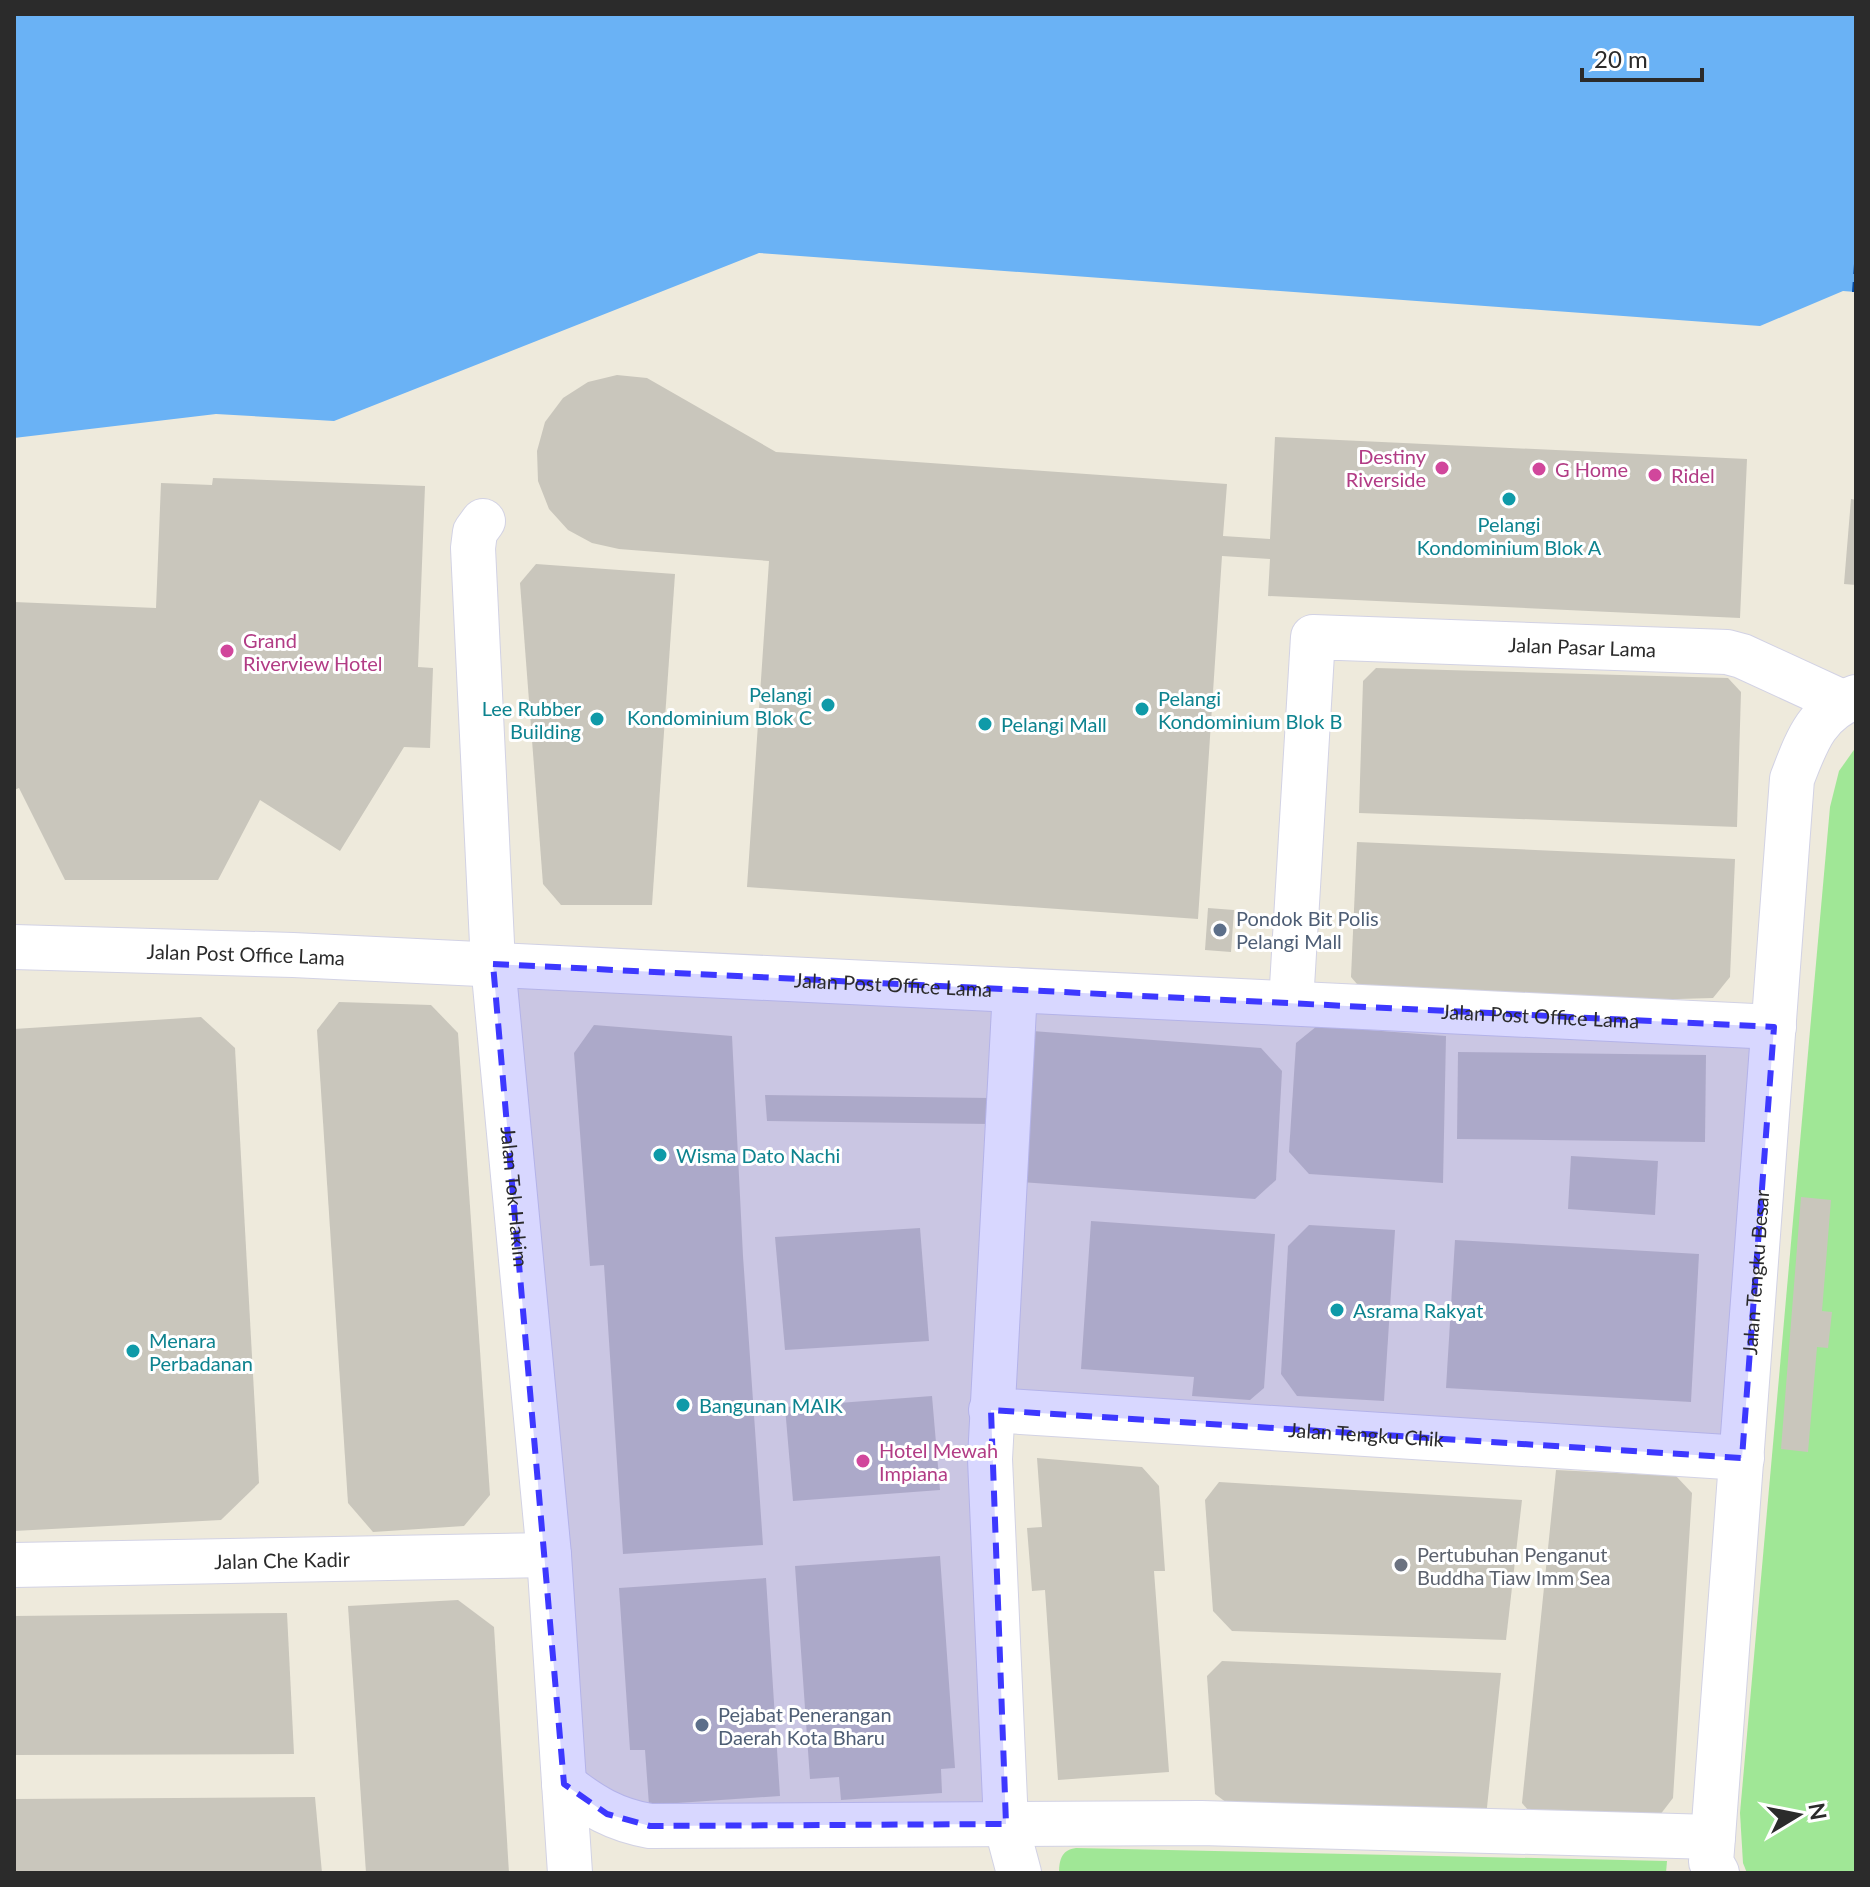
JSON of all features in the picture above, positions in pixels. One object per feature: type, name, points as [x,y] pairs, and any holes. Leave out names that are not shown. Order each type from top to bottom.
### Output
[{"type":"street","name":"Jalan Tok Hakim","points":[[483,521],[475,532],[473,548],[493,964],[549,1555],[570,1873]]},
{"type":"street","name":"Jalan Pasar Lama","points":[[1291,1003],[1313,637],[1727,652],[1849,699]]},
{"type":"street","name":"Jalan Tengku Besar","points":[[1712,1861],[1792,779],[1809,734],[1849,699]]},
{"type":"street","name":"Jalan Post Office Lama","points":[[14,947],[493,964],[1774,1027]]},
{"type":"street","points":[[1015,990],[990,1459],[1006,1824],[1019,1873]]},
{"type":"street","name":"Jalan Tengku Chik","points":[[991,1410],[1742,1458]]},
{"type":"street","name":"Jalan Che Kadir","points":[[14,1565],[549,1555]]},
{"type":"street","points":[[564,1784],[587,1803],[607,1814],[650,1826],[1201,1823],[1712,1861]]},
{"type":"street","points":[[990,1873],[1006,1824]]},
{"type":"highlighted area","points":[[493,964],[1774,1027],[1742,1458],[991,1410],[1006,1824],[650,1826],[607,1814],[564,1784]]},
{"type":"green space","points":[[1856,747],[1856,1873],[1747,1873],[1743,1863],[1740,1813],[1830,807],[1839,771]]},
{"type":"green space","points":[[1076,1848],[1667,1861],[1666,1873],[1059,1873],[1062,1856]]},
{"type":"water","points":[[14,14],[1856,14],[1856,292],[1843,291],[1760,326],[759,253],[334,421],[216,414],[14,438]]},
{"type":"building","name":"Pelangi Mall","points":[[617,375],[647,378],[776,452],[1227,484],[1223,536],[1270,539],[1275,437],[1747,459],[1740,618],[1268,596],[1270,559],[1222,556],[1198,919],[747,887],[769,561],[619,549],[592,543],[568,530],[549,509],[538,481],[537,451],[545,422],[563,398],[588,382]]},
{"type":"building","name":"Grand Riverview Hotel","points":[[213,478],[425,486],[418,667],[433,668],[430,748],[404,747],[340,851],[260,800],[218,880],[65,880],[19,788],[14,790],[14,602],[156,608],[161,483],[212,485]]},
{"type":"building","points":[[1851,499],[1856,500],[1856,585],[1844,584]]},
{"type":"building","name":"Lee Rubber Building","points":[[536,564],[675,574],[652,905],[561,905],[543,884],[520,583]]},
{"type":"building","points":[[1376,668],[1728,678],[1741,692],[1737,827],[1359,813],[1363,681]]},
{"type":"building","points":[[1357,842],[1735,859],[1730,977],[1713,998],[1571,1002],[1363,991],[1351,977]]},
{"type":"building","name":"Pondok Bit Polis Pelangi Mall","points":[[1208,908],[1234,910],[1231,952],[1205,950]]},
{"type":"building","points":[[339,1002],[431,1005],[458,1033],[490,1495],[464,1526],[373,1532],[348,1503],[317,1030]]},
{"type":"building","name":"Menara Perbadanan","points":[[201,1017],[235,1048],[259,1483],[221,1520],[14,1531],[14,1029]]},
{"type":"building","points":[[594,1025],[732,1036],[763,1545],[623,1554],[604,1265],[590,1266],[574,1053]]},
{"type":"building","points":[[1317,1026],[1446,1036],[1443,1183],[1309,1174],[1289,1152],[1296,1043]]},
{"type":"building","points":[[1032,1031],[1261,1048],[1282,1071],[1276,1180],[1255,1199],[1021,1182]]},
{"type":"building","points":[[1458,1052],[1706,1055],[1705,1142],[1457,1139]]},
{"type":"building","points":[[765,1095],[990,1098],[989,1124],[767,1121]]},
{"type":"building","points":[[1571,1156],[1658,1161],[1655,1215],[1568,1209]]},
{"type":"building","points":[[1801,1197],[1831,1200],[1822,1311],[1832,1312],[1828,1348],[1817,1347],[1808,1452],[1781,1449]]},
{"type":"building","points":[[1091,1221],[1275,1234],[1264,1388],[1250,1400],[1192,1396],[1194,1377],[1081,1369]]},
{"type":"building","name":"Asrama Rakyat","points":[[1309,1225],[1395,1230],[1384,1401],[1297,1396],[1281,1374],[1288,1246]]},
{"type":"building","points":[[920,1228],[929,1341],[785,1350],[775,1237]]},
{"type":"building","points":[[1455,1240],[1699,1254],[1691,1402],[1446,1388]]},
{"type":"building","name":"Hotel Mewah Impiana","points":[[932,1396],[940,1490],[793,1501],[785,1407]]},
{"type":"building","points":[[1037,1458],[1142,1467],[1159,1486],[1165,1571],[1154,1571],[1169,1772],[1058,1780],[1045,1590],[1032,1591],[1027,1528],[1042,1527]]},
{"type":"building","points":[[1556,1470],[1676,1476],[1692,1493],[1673,1798],[1653,1824],[1539,1823],[1522,1803]]},
{"type":"building","points":[[1219,1482],[1522,1500],[1506,1640],[1232,1631],[1213,1611],[1205,1500]]},
{"type":"building","points":[[940,1556],[955,1768],[941,1769],[942,1793],[841,1800],[839,1777],[810,1779],[795,1566]]},
{"type":"building","points":[[766,1578],[780,1796],[649,1805],[645,1750],[630,1750],[619,1588]]},
{"type":"building","points":[[458,1600],[494,1627],[509,1873],[366,1873],[348,1606]]},
{"type":"building","points":[[287,1613],[294,1754],[14,1755],[14,1616]]},
{"type":"building","points":[[1222,1661],[1501,1673],[1486,1817],[1235,1809],[1215,1794],[1207,1676]]},
{"type":"building","points":[[315,1797],[322,1873],[14,1873],[14,1799]]},
{"type":"ferry route","points":[[1853,292],[1856,250]]},
{"type":"place","name":"Destiny Riverside","points":[[1442,468]]},
{"type":"place","name":"G Home","points":[[1539,469]]},
{"type":"place","name":"Ridel","points":[[1655,475]]},
{"type":"place","name":"Pelangi Kondominium Blok A","points":[[1509,499]]},
{"type":"place","name":"Grand Riverview Hotel","points":[[227,651]]},
{"type":"place","name":"Pelangi Kondominium Blok C","points":[[828,705]]},
{"type":"place","name":"Pelangi Kondominium Blok B","points":[[1142,709]]},
{"type":"place","name":"Lee Rubber Building","points":[[597,719]]},
{"type":"place","name":"Pelangi Mall","points":[[985,724]]},
{"type":"place","name":"Pondok Bit Polis Pelangi Mall","points":[[1220,930]]},
{"type":"place","name":"Wisma Dato Nachi","points":[[660,1155]]},
{"type":"place","name":"Asrama Rakyat","points":[[1337,1310]]},
{"type":"place","name":"Menara Perbadanan","points":[[133,1351]]},
{"type":"place","name":"Bangunan MAIK","points":[[683,1405]]},
{"type":"place","name":"Hotel Mewah Impiana","points":[[863,1461]]},
{"type":"place","name":"Pertubuhan Penganut Buddha Tiaw Imm Sea","points":[[1401,1565]]},
{"type":"place","name":"Pejabat Penerangan Daerah Kota Bharu","points":[[702,1725]]}]
